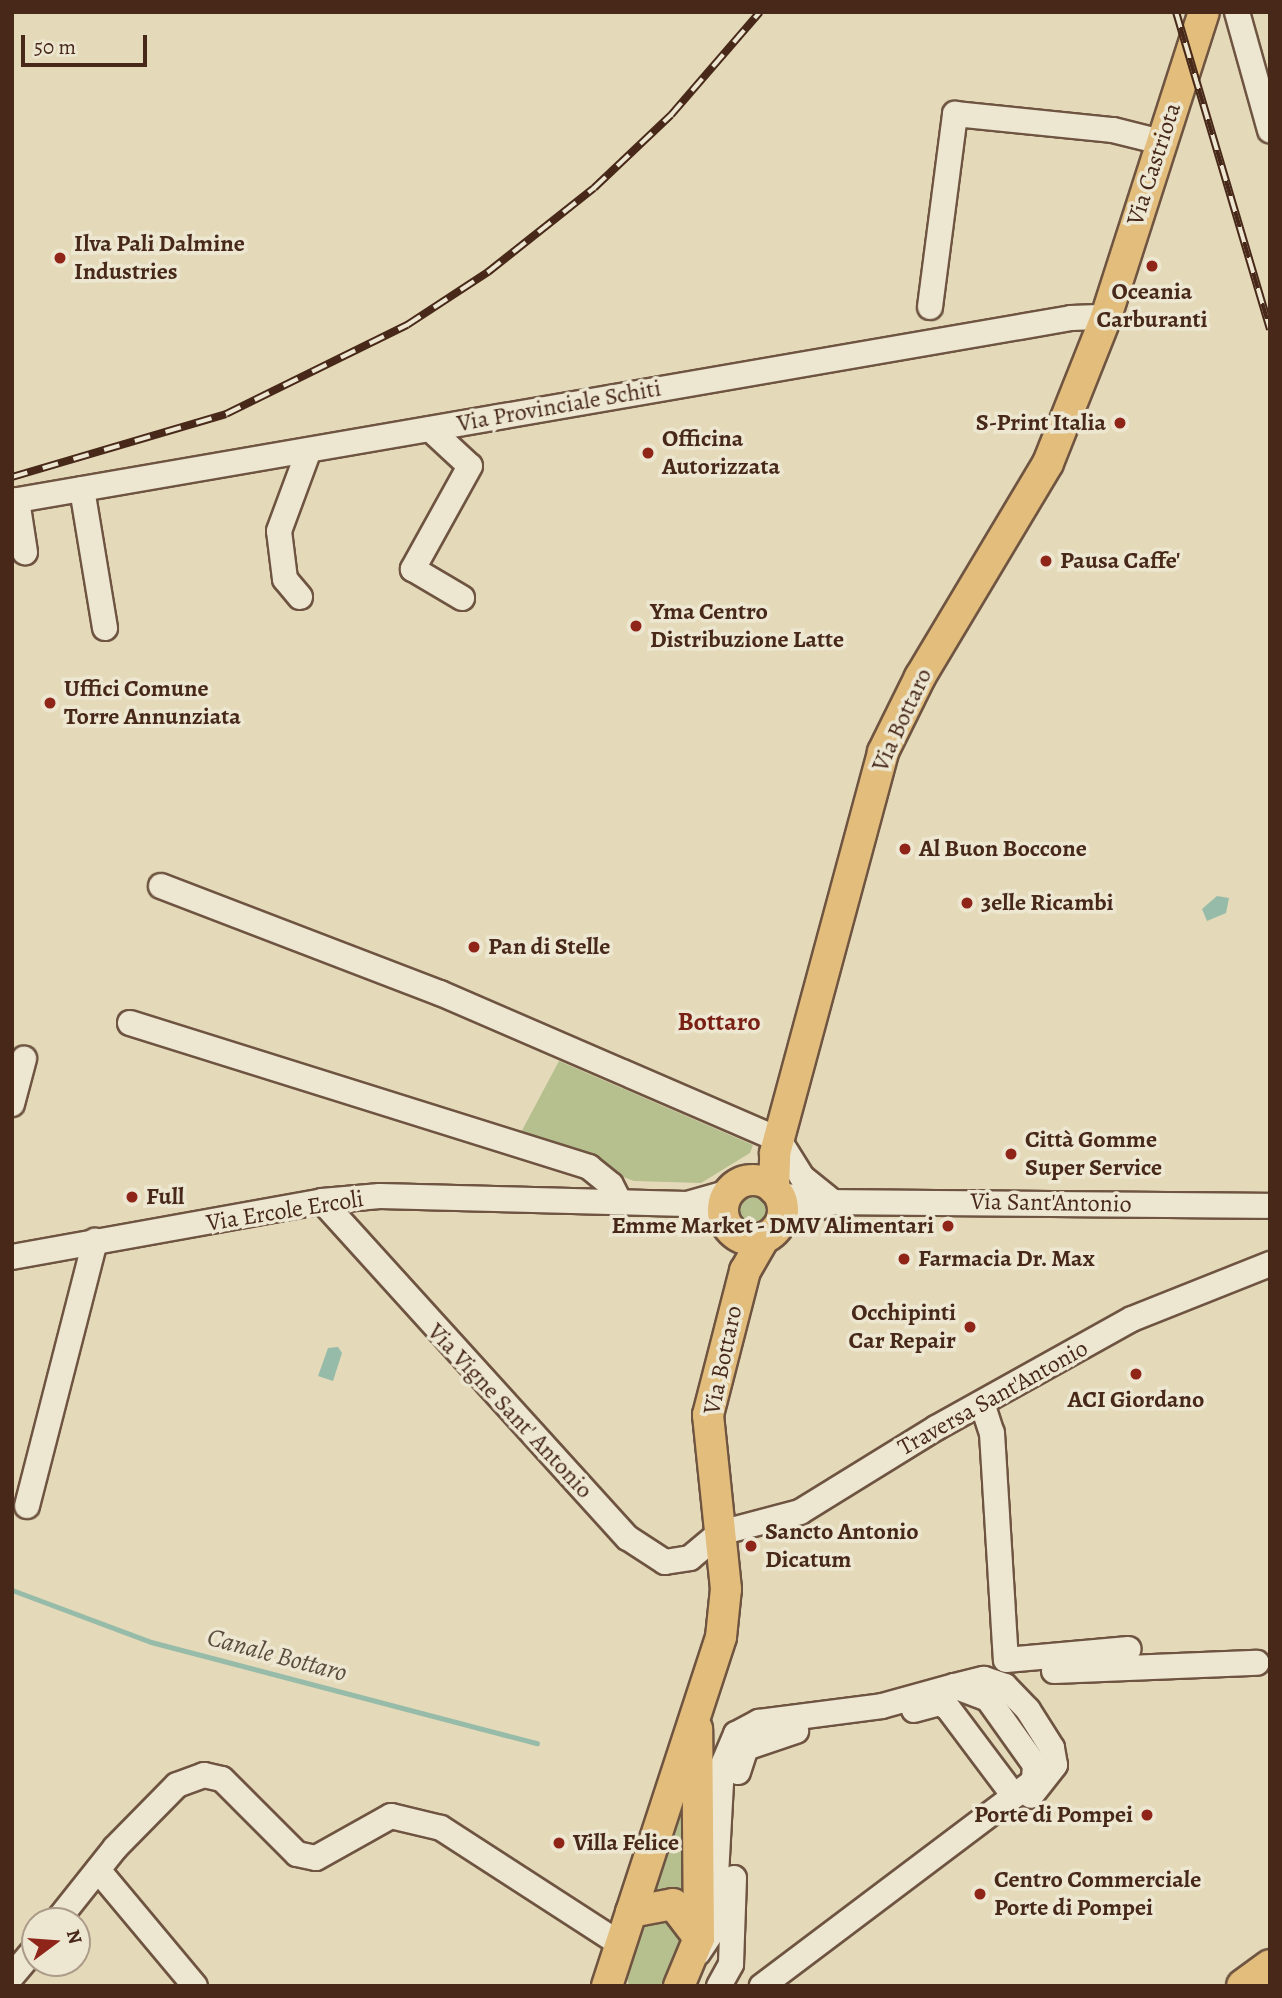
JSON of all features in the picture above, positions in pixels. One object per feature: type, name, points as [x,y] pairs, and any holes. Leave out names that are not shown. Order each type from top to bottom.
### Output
[{"type":"highway","points":[[1244,1986],[1270,1966]]},
{"type":"main road","name":"Via Castriota","points":[[1106,317],[1204,12]]},
{"type":"main road","name":"Via Bottaro","points":[[757,1189],[777,1146],[883,752],[920,677],[1027,504],[1106,317]]},
{"type":"main road","points":[[752,1231],[757,1189]]},
{"type":"main road","points":[[752,1231],[723,1209],[757,1189]]},
{"type":"main road","name":"Via Bottaro","points":[[697,1712],[725,1614],[708,1415],[745,1271],[752,1231]]},
{"type":"main road","points":[[616,1970],[631,1912],[697,1712]]},
{"type":"main road","points":[[690,1968],[697,1712]]},
{"type":"main road","points":[[631,1912],[673,1903],[690,1968]]},
{"type":"street","points":[[1237,12],[1262,83],[1270,130]]},
{"type":"street","points":[[930,307],[955,114],[1114,130],[1161,142]]},
{"type":"street","name":"Via Provinciale Schiti","points":[[15,500],[1106,317]]},
{"type":"street","points":[[430,429],[470,466],[413,569],[462,598]]},
{"type":"street","points":[[300,597],[285,579],[279,531],[309,450]]},
{"type":"street","points":[[82,489],[104,628]]},
{"type":"street","points":[[15,500],[25,552]]},
{"type":"street","points":[[161,886],[440,993],[777,1146],[802,1177],[833,1202]]},
{"type":"street","points":[[130,1023],[589,1167],[611,1185],[619,1201]]},
{"type":"street","points":[[12,1104],[24,1059]]},
{"type":"street","name":"Via Ercole Ercoli","points":[[12,1257],[322,1201],[380,1196],[687,1204],[757,1189]]},
{"type":"street","name":"Via Sant'Antonio","points":[[757,1189],[833,1202],[1270,1206]]},
{"type":"street","name":"Via Vigne Sant' Antonio","points":[[322,1201],[628,1538],[665,1562],[690,1558],[720,1533]]},
{"type":"street","name":"Via Sant'Antonio","points":[[752,1231],[833,1202]]},
{"type":"street","name":"Via Ercole Ercoli","points":[[687,1204],[752,1231]]},
{"type":"street","points":[[26,1506],[94,1241]]},
{"type":"street","name":"Traversa Sant'Antonio","points":[[720,1533],[800,1512],[936,1428],[983,1406],[1132,1319],[1270,1265]]},
{"type":"street","points":[[983,1406],[992,1433],[1006,1660],[1129,1649]]},
{"type":"street","points":[[690,1968],[713,1931],[722,1767],[736,1734],[759,1722],[883,1706],[954,1686],[1000,1679],[1257,1663]]},
{"type":"street","points":[[769,1986],[1044,1785],[1055,1765],[1052,1748],[1000,1679]]},
{"type":"street","points":[[762,1986],[1034,1781],[1035,1765],[988,1699],[954,1686]]},
{"type":"street","points":[[719,1986],[731,1965],[739,1759],[769,1736],[940,1703],[1014,1796]]},
{"type":"street","points":[[68,1907],[98,1870],[177,1784],[204,1775],[222,1779],[297,1854],[316,1858],[391,1816],[441,1828],[616,1970]]},
{"type":"street","points":[[98,1870],[195,1986]]},
{"type":"street","points":[[786,1986],[802,1962]]},
{"type":"shaded area","points":[[1217,896],[1229,898],[1226,913],[1207,921],[1202,909]]},
{"type":"shaded area","points":[[559,1061],[753,1145],[750,1153],[701,1183],[634,1181],[518,1138]]},
{"type":"shaded area","points":[[753,1194],[765,1199],[770,1211],[765,1223],[753,1228],[741,1223],[736,1211],[741,1199]]},
{"type":"shaded area","points":[[338,1347],[342,1353],[333,1381],[318,1376],[328,1348]]},
{"type":"shaded area","points":[[692,1770],[693,1909],[653,1896],[651,1887]]},
{"type":"shaded area","points":[[659,1911],[685,1942],[667,1986],[629,1986],[624,1966],[640,1921]]},
{"type":"waterway","name":"Canale Bottaro","points":[[12,1590],[151,1642],[537,1743]]},
{"type":"railway","points":[[12,477],[226,414],[407,325],[488,272],[594,188],[671,115],[760,12]]},
{"type":"railway","points":[[1176,12],[1270,329]]},
{"type":"place","name":"Ilva Pali Dalmine Industries","points":[[60,258]]},
{"type":"place","name":"Oceania Carburanti","points":[[1152,266]]},
{"type":"place","name":"S-Print Italia","points":[[1120,423]]},
{"type":"place","name":"Officina Autorizzata","points":[[648,453]]},
{"type":"place","name":"Pausa Caffe'","points":[[1046,561]]},
{"type":"place","name":"Yma Centro Distribuzione Latte","points":[[636,626]]},
{"type":"place","name":"Uffici Comune Torre Annunziata","points":[[50,703]]},
{"type":"place","name":"Al Buon Boccone","points":[[905,849]]},
{"type":"place","name":"3elle Ricambi","points":[[967,903]]},
{"type":"place","name":"Pan di Stelle","points":[[474,947]]},
{"type":"place","name":"Città Gomme Super Service","points":[[1011,1154]]},
{"type":"place","name":"Full","points":[[132,1197]]},
{"type":"place","name":"Emme Market - DMV Alimentari","points":[[948,1226]]},
{"type":"place","name":"Farmacia Dr. Max","points":[[904,1259]]},
{"type":"place","name":"Occhipinti Car Repair","points":[[970,1327]]},
{"type":"place","name":"ACI Giordano","points":[[1136,1374]]},
{"type":"place","name":"Sancto Antonio Dicatum","points":[[751,1546]]},
{"type":"place","name":"Porte di Pompei","points":[[1147,1815]]},
{"type":"place","name":"Villa Felice","points":[[559,1843]]},
{"type":"place","name":"Centro Commerciale Porte di Pompei","points":[[980,1894]]},
{"type":"district","name":"Bottaro","points":[[719,1022]]}]
